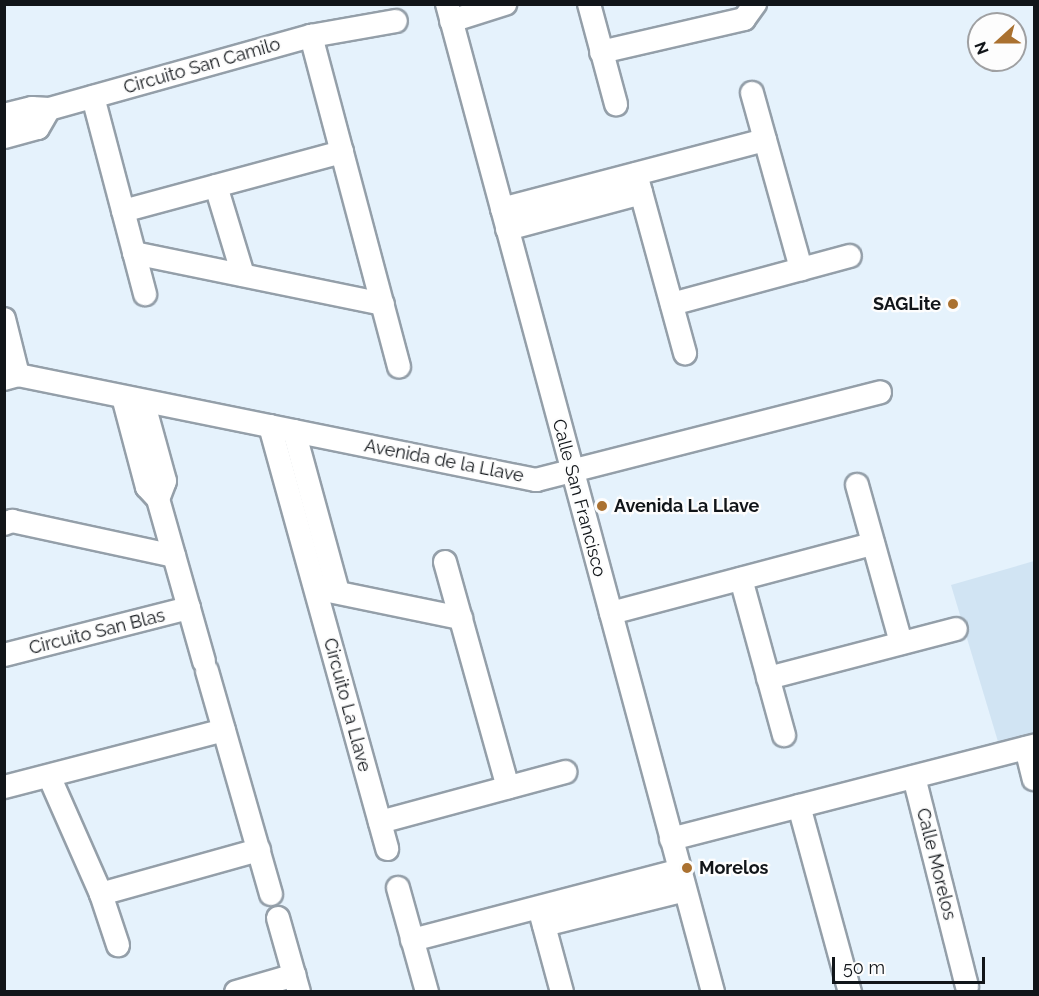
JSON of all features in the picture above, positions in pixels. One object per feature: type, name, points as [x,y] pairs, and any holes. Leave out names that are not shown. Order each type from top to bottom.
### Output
[{"type":"street","points":[[449,13],[505,4]]},
{"type":"street","points":[[589,4],[616,104]]},
{"type":"street","points":[[602,52],[744,19],[755,4]]},
{"type":"street","name":"Calle San Francisco","points":[[449,13],[712,992]]},
{"type":"street","name":"Circuito San Camilo","points":[[4,115],[32,108],[49,109],[311,36],[396,21]]},
{"type":"street","points":[[311,36],[399,367]]},
{"type":"street","points":[[752,93],[801,269]]},
{"type":"street","points":[[93,97],[145,294]]},
{"type":"street","points":[[4,137],[38,128],[49,109]]},
{"type":"street","points":[[504,219],[639,184],[765,140]]},
{"type":"street","points":[[123,212],[342,152]]},
{"type":"street","points":[[639,184],[685,353]]},
{"type":"street","points":[[216,186],[243,275]]},
{"type":"street","points":[[134,253],[382,304]]},
{"type":"street","points":[[672,304],[850,256]]},
{"type":"street","points":[[4,319],[11,377]]},
{"type":"street","name":"Avenida de la Llave","points":[[11,377],[133,398],[536,480],[880,392]]},
{"type":"street","name":"Circuito San Blas","points":[[133,398],[147,487],[158,499],[271,894]]},
{"type":"street","name":"Circuito La Llave","points":[[270,426],[387,849]]},
{"type":"street","points":[[294,431],[338,592]]},
{"type":"street","points":[[857,485],[901,643]]},
{"type":"street","points":[[4,524],[12,521],[174,556]]},
{"type":"street","points":[[610,614],[873,544]]},
{"type":"street","points":[[445,562],[508,787]]},
{"type":"street","points":[[741,579],[784,735]]},
{"type":"street","points":[[315,588],[461,618]]},
{"type":"street","name":"Circuito San Blas","points":[[4,655],[189,609]]},
{"type":"street","points":[[768,678],[956,629]]},
{"type":"street","points":[[4,787],[224,730]]},
{"type":"street","points":[[671,839],[1030,747],[1035,779]]},
{"type":"street","points":[[380,822],[565,772]]},
{"type":"street","points":[[49,776],[101,894],[118,945]]},
{"type":"street","name":"Calle Morelos","points":[[914,777],[967,986]]},
{"type":"street","points":[[798,806],[850,992]]},
{"type":"street","points":[[101,894],[259,850]]},
{"type":"street","points":[[412,940],[541,916],[682,880]]},
{"type":"street","points":[[398,888],[427,992]]},
{"type":"street","points":[[541,916],[562,992]]},
{"type":"street","points":[[236,992],[297,983],[278,918]]},
{"type":"shaded area","points":[[1034,561],[1034,735],[999,745],[951,585]]},
{"type":"place","name":"SAGLite","points":[[953,304]]},
{"type":"place","name":"Avenida La Llave","points":[[602,506]]},
{"type":"place","name":"Morelos","points":[[687,868]]}]
